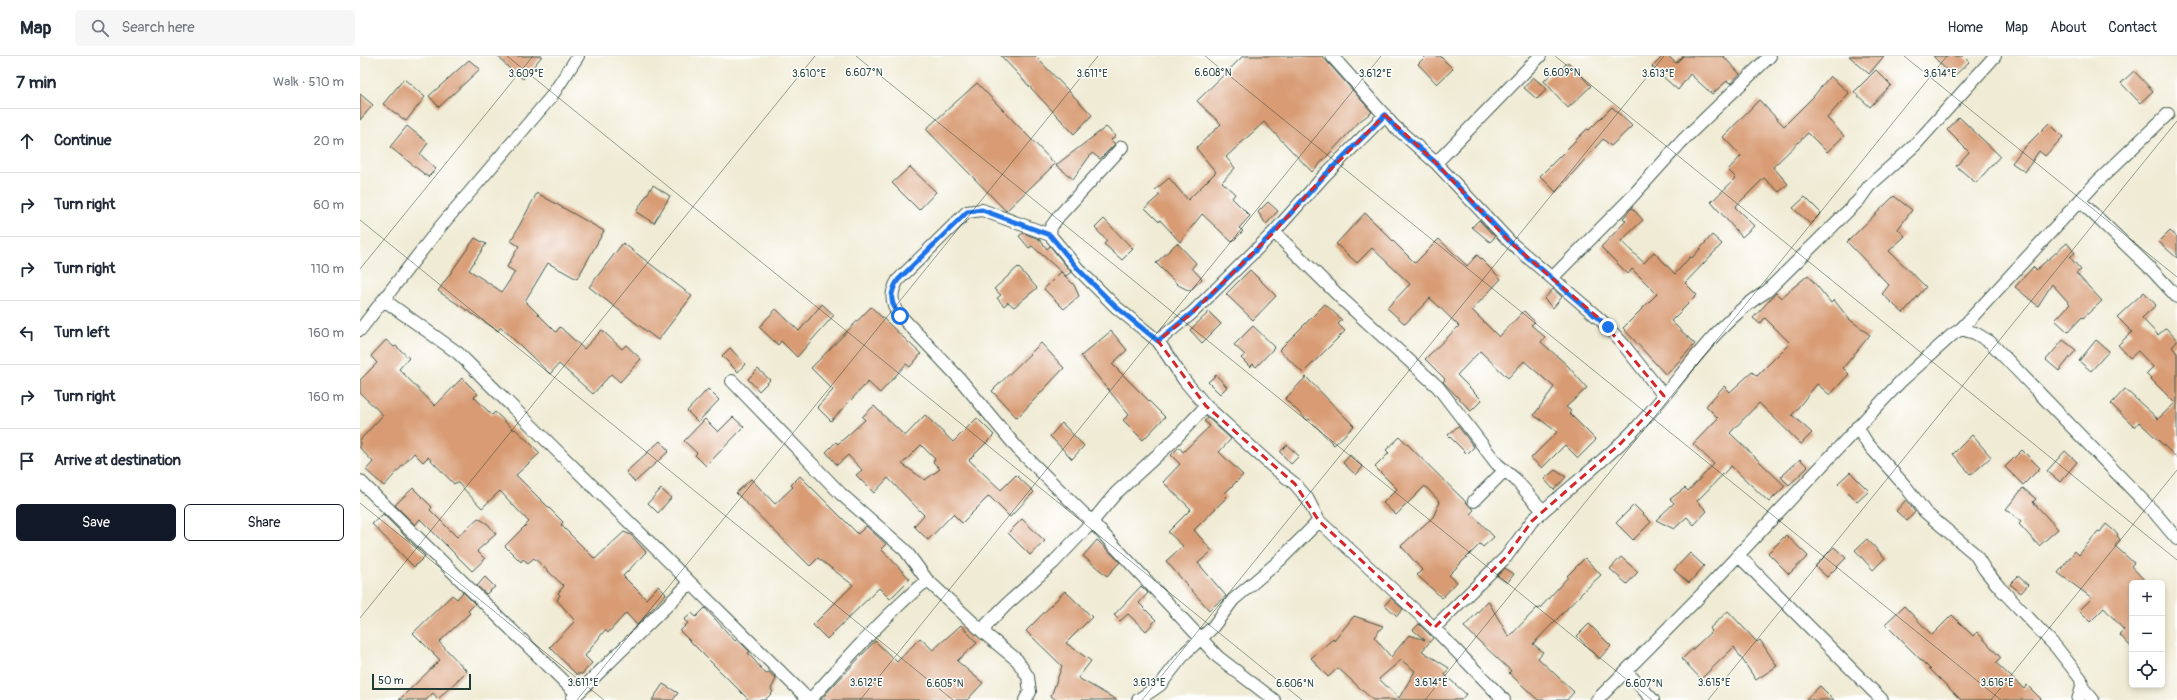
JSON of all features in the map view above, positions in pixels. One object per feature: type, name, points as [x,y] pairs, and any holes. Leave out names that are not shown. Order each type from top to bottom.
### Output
[{"type":"street","points":[[1332,56],[1394,126],[1436,163],[1510,242],[1553,277],[1608,327],[1664,396]]},
{"type":"street","points":[[1436,163],[1540,56]]},
{"type":"street","points":[[1553,277],[1628,201],[1684,139],[1770,56]]},
{"type":"street","points":[[1434,628],[1506,557],[1532,522],[1543,511],[1622,444],[1664,396],[1705,344],[1734,315],[1753,299],[1767,291],[1858,200],[1870,186],[1915,145],[1995,56]]},
{"type":"street","points":[[360,330],[440,227],[551,97],[572,58]]},
{"type":"street","points":[[1597,700],[1626,672],[1820,470],[1857,426],[1901,381],[1952,335],[1961,329],[2131,147],[2168,114]]},
{"type":"street","points":[[1158,341],[1192,313],[1274,232],[1324,176],[1385,115]]},
{"type":"street","points":[[1050,235],[1051,227],[1059,216],[1122,147]]},
{"type":"street","points":[[2080,202],[2151,269],[2177,297]]},
{"type":"street","points":[[1274,700],[1237,674],[1218,657],[1202,638],[1092,522],[1018,449],[959,378],[900,316],[892,300],[892,291],[898,280],[967,212],[982,210],[1050,235],[1079,270],[1106,297],[1158,341],[1184,380],[1206,406],[1273,467],[1295,484],[1307,498],[1318,521],[1434,628],[1504,700]]},
{"type":"street","points":[[1274,232],[1343,300],[1438,387],[1504,471],[1515,479],[1543,511]]},
{"type":"street","points":[[384,300],[458,353],[810,700],[907,597],[927,580]]},
{"type":"street","points":[[1961,329],[1975,333],[1990,342],[2155,513],[2177,539]]},
{"type":"street","points":[[732,381],[841,494],[905,550],[927,580],[984,633],[1016,660],[1028,677],[1030,692],[1025,700]]},
{"type":"street","points":[[984,633],[987,624],[1053,563],[1092,522],[1116,493],[1206,406]]},
{"type":"street","points":[[1857,426],[1867,443],[1906,487],[1925,512],[1975,554],[1985,570],[2000,588],[2056,647],[2081,679],[2082,687],[2078,700]]},
{"type":"street","points":[[1474,501],[1504,471]]},
{"type":"street","points":[[360,481],[574,697],[690,583]]},
{"type":"street","points":[[1138,700],[1160,684],[1186,652],[1212,628],[1233,600],[1280,561],[1318,521]]},
{"type":"street","points":[[1738,555],[1882,700]]},
{"type":"street","points":[[1626,672],[1653,700]]},
{"type":"street","points":[[2082,687],[2093,700]]},
{"type":"highlighted area","points":[[1385,115],[1436,163],[1510,242],[1602,321],[1664,396],[1621,443],[1532,521],[1506,557],[1434,628],[1319,521],[1295,484],[1206,406],[1158,341],[1192,313],[1274,232],[1324,176]]},
{"type":"building","points":[[498,56],[542,56],[523,79],[508,67]]},
{"type":"building","points":[[1001,56],[1035,56],[1092,115],[1074,134]]},
{"type":"building","points":[[1243,56],[1322,56],[1372,112],[1360,121],[1312,172],[1264,122],[1226,157],[1235,168],[1222,182],[1235,194],[1232,198],[1250,216],[1239,228],[1243,231],[1232,242],[1202,214],[1180,242],[1160,220],[1159,222],[1145,208],[1160,195],[1155,190],[1169,178],[1188,200],[1216,172],[1196,148],[1221,124],[1197,101]]},
{"type":"building","points":[[1426,56],[1440,56],[1453,69],[1437,84],[1418,64]]},
{"type":"building","points":[[1663,56],[1668,56],[1676,63],[1683,56],[1723,56],[1740,74],[1730,83],[1727,81],[1712,94],[1690,74],[1678,90],[1652,67]]},
{"type":"building","points":[[1849,56],[1884,56],[1869,74]]},
{"type":"building","points":[[1933,56],[1963,56],[1969,62],[1953,77]]},
{"type":"building","points":[[469,60],[480,69],[439,107],[429,96]]},
{"type":"building","points":[[1568,62],[1591,86],[1568,108],[1544,81],[1557,68],[1561,69]]},
{"type":"building","points":[[1876,70],[1891,85],[1870,107],[1854,92]]},
{"type":"building","points":[[2134,71],[2153,91],[2140,103],[2121,83]]},
{"type":"building","points":[[1830,76],[1849,93],[1827,118],[1844,136],[1827,152],[1808,133],[1773,167],[1788,184],[1779,192],[1764,178],[1735,207],[1754,226],[1742,237],[1711,202],[1736,178],[1728,170],[1741,156],[1723,137],[1759,100],[1784,126],[1813,97]]},
{"type":"building","points":[[1533,77],[1547,89],[1537,99],[1524,88]]},
{"type":"building","points":[[404,79],[425,97],[406,121],[383,104]]},
{"type":"building","points":[[977,83],[1055,164],[1006,211],[926,129]]},
{"type":"building","points":[[360,94],[373,105],[360,120]]},
{"type":"building","points":[[1612,107],[1632,126],[1611,146],[1603,139],[1556,192],[1540,176],[1587,129],[1589,130]]},
{"type":"building","points":[[1959,117],[2000,156],[1976,183],[1956,166],[1969,152],[1947,130]]},
{"type":"building","points":[[2049,123],[2063,137],[2045,156],[2039,151],[2025,172],[2012,163],[2021,151]]},
{"type":"building","points":[[407,126],[428,143],[420,154],[436,169],[428,177],[390,147]]},
{"type":"building","points":[[1106,127],[1116,136],[1111,140],[1115,144],[1100,159],[1092,153],[1073,179],[1056,165]]},
{"type":"building","points":[[910,167],[936,192],[919,210],[892,183]]},
{"type":"building","points":[[653,185],[670,196],[654,223],[636,212]]},
{"type":"building","points":[[537,193],[604,231],[577,279],[548,263],[525,301],[556,332],[560,327],[584,349],[602,330],[622,349],[626,345],[641,359],[620,382],[611,374],[593,394],[559,364],[550,374],[501,327],[498,331],[438,291],[475,238],[486,244],[469,270],[502,292],[515,272],[507,267],[519,246],[511,241]]},
{"type":"building","points":[[1894,196],[1912,210],[1898,229],[1905,236],[1889,251],[1926,287],[1903,313],[1882,294],[1889,285],[1847,242]]},
{"type":"building","points":[[1805,197],[1821,213],[1810,224],[1793,208]]},
{"type":"building","points":[[1268,202],[1278,211],[1266,224],[1258,212]]},
{"type":"building","points":[[1632,208],[1643,220],[1621,241],[1644,263],[1654,252],[1675,274],[1690,257],[1692,258],[1712,235],[1722,244],[1685,283],[1697,295],[1671,321],[1695,344],[1666,375],[1623,328],[1657,294],[1632,269],[1628,274],[1601,247],[1626,221],[1623,218]]},
{"type":"building","points":[[1365,213],[1415,263],[1439,239],[1467,266],[1477,255],[1501,279],[1472,310],[1499,337],[1524,311],[1535,322],[1531,325],[1545,337],[1541,342],[1567,365],[1587,388],[1566,407],[1571,411],[1569,413],[1596,440],[1578,458],[1565,445],[1542,468],[1531,458],[1557,432],[1534,415],[1554,387],[1524,361],[1508,378],[1480,351],[1457,375],[1482,400],[1471,411],[1443,382],[1445,379],[1425,359],[1459,326],[1430,298],[1405,324],[1387,308],[1410,284],[1372,248],[1357,263],[1336,244]]},
{"type":"building","points":[[1104,219],[1133,249],[1122,260],[1104,244],[1107,241],[1095,228]]},
{"type":"building","points":[[1479,220],[1495,237],[1490,242],[1472,227]]},
{"type":"building","points":[[2170,231],[2177,237],[2177,258],[2159,242]]},
{"type":"building","points":[[1023,233],[1039,239],[1047,249],[1050,246],[1071,272],[1066,276],[1032,246],[1029,248],[1019,236]]},
{"type":"building","points":[[623,243],[692,296],[658,340],[589,287]]},
{"type":"building","points":[[1177,243],[1196,263],[1192,268],[1202,279],[1190,291],[1178,285],[1156,263]]},
{"type":"building","points":[[2067,243],[2075,253],[2070,257],[2081,270],[2076,273],[2102,301],[2083,318],[2082,317],[2068,332],[2055,320],[2070,304],[2052,284],[2038,306],[2015,287],[2033,267],[2036,270]]},
{"type":"building","points":[[1018,267],[1037,288],[1014,307],[1008,302],[1004,306],[997,298],[1001,295],[994,289]]},
{"type":"building","points":[[1250,270],[1276,296],[1253,320],[1226,294]]},
{"type":"building","points":[[1061,272],[1074,285],[1079,296],[1064,309],[1044,289]]},
{"type":"building","points":[[1808,275],[1831,303],[1834,300],[1849,319],[1870,335],[1843,368],[1849,374],[1830,395],[1817,384],[1792,415],[1812,433],[1801,444],[1759,403],[1730,433],[1785,486],[1769,502],[1731,466],[1697,501],[1707,511],[1694,525],[1687,517],[1674,529],[1656,520],[1674,503],[1670,499],[1685,488],[1688,491],[1714,464],[1693,444],[1718,418],[1706,406],[1724,386],[1730,392],[1752,372],[1757,376],[1790,343],[1765,318],[1760,324],[1753,318],[1776,293],[1781,298]]},
{"type":"building","points":[[1553,289],[1562,297],[1553,308],[1544,299]]},
{"type":"building","points":[[2144,292],[2156,305],[2142,318],[2158,335],[2166,328],[2177,340],[2172,347],[2177,353],[2177,458],[2139,422],[2135,427],[2111,404],[2125,389],[2158,419],[2175,403],[2146,374],[2153,367],[2138,351],[2130,358],[2118,345],[2132,332],[2117,317]]},
{"type":"building","points":[[822,304],[834,315],[797,357],[781,341],[778,345],[759,327],[776,309],[799,331]]},
{"type":"building","points":[[1325,304],[1342,320],[1338,324],[1345,331],[1303,373],[1279,350]]},
{"type":"building","points":[[871,307],[921,354],[910,367],[906,364],[880,393],[868,382],[831,421],[817,407],[833,390],[811,368]]},
{"type":"building","points":[[1209,312],[1221,324],[1202,343],[1190,330]]},
{"type":"building","points":[[1253,326],[1275,347],[1256,367],[1253,364],[1250,367],[1241,358],[1245,355],[1234,345]]},
{"type":"building","points":[[1111,331],[1127,350],[1112,364],[1165,417],[1143,440],[1123,420],[1129,415],[1081,356]]},
{"type":"building","points":[[386,340],[394,347],[396,346],[409,358],[399,369],[435,406],[462,378],[478,394],[474,397],[492,415],[495,412],[540,453],[516,475],[563,522],[561,525],[595,559],[624,532],[631,535],[646,552],[623,576],[646,599],[658,586],[666,594],[637,625],[626,613],[608,633],[605,630],[585,656],[592,663],[582,674],[576,674],[550,647],[575,621],[557,600],[560,595],[558,593],[564,586],[534,558],[528,563],[523,559],[521,562],[505,546],[529,522],[500,491],[482,508],[457,482],[454,484],[428,457],[423,462],[414,453],[384,486],[366,470],[373,462],[360,448],[360,440],[383,415],[360,393],[360,380],[377,363],[371,356]]},
{"type":"building","points":[[2063,340],[2076,350],[2059,371],[2046,360]]},
{"type":"building","points":[[2096,340],[2109,351],[2091,371],[2079,361]]},
{"type":"building","points":[[1041,343],[1064,368],[1017,418],[992,391]]},
{"type":"building","points":[[730,348],[745,364],[738,372],[722,356]]},
{"type":"building","points":[[758,369],[770,380],[759,391],[748,379]]},
{"type":"building","points":[[1216,375],[1227,387],[1220,394],[1208,382]]},
{"type":"building","points":[[1306,377],[1354,426],[1334,445],[1309,419],[1307,420],[1285,399]]},
{"type":"building","points":[[708,389],[719,400],[698,422],[687,411]]},
{"type":"building","points":[[874,406],[905,436],[925,415],[953,442],[977,418],[994,435],[969,460],[1001,490],[1016,475],[1034,492],[1010,517],[989,496],[962,523],[953,514],[928,540],[914,526],[924,515],[888,478],[874,493],[856,475],[862,470],[848,455],[837,465],[826,452],[836,442],[838,444],[865,420],[862,417]],"holes":[[[921,445],[935,459],[933,462],[940,469],[925,480],[902,464]]]},
{"type":"building","points":[[733,417],[744,427],[706,466],[695,455],[697,453],[684,441],[705,419],[718,432]]},
{"type":"building","points":[[1208,418],[1231,439],[1219,452],[1243,475],[1224,494],[1227,497],[1194,530],[1212,551],[1198,563],[1226,596],[1209,610],[1166,561],[1183,546],[1168,532],[1191,509],[1163,482],[1180,464],[1171,455],[1179,447],[1183,452],[1210,426],[1204,421]]},
{"type":"building","points":[[1062,423],[1084,446],[1072,459],[1050,436]]},
{"type":"building","points":[[1458,426],[1474,447],[1467,454],[1448,435]]},
{"type":"building","points":[[1972,435],[1991,457],[1971,475],[1953,454]]},
{"type":"building","points":[[1400,437],[1474,510],[1471,513],[1494,537],[1483,547],[1480,544],[1449,575],[1457,582],[1442,598],[1417,575],[1422,570],[1401,546],[1433,517],[1440,502],[1425,486],[1396,515],[1383,503],[1397,489],[1375,467],[1389,453],[1386,450]]},
{"type":"building","points":[[660,441],[669,451],[635,482],[626,472]]},
{"type":"building","points":[[1287,445],[1299,456],[1291,464],[1280,452]]},
{"type":"building","points":[[2022,450],[2040,468],[2023,485],[2005,467]]},
{"type":"building","points":[[2065,451],[2077,462],[2060,482],[2047,471]]},
{"type":"building","points":[[1350,455],[1363,467],[1356,475],[1343,463]]},
{"type":"building","points":[[1800,459],[1808,467],[1789,485],[1781,477]]},
{"type":"building","points":[[1555,470],[1566,477],[1554,490],[1544,479]]},
{"type":"building","points":[[1850,472],[1869,491],[1857,502],[1838,483]]},
{"type":"building","points":[[800,476],[858,534],[866,526],[886,544],[881,549],[910,579],[890,599],[879,588],[827,639],[813,625],[853,585],[818,558],[810,566],[736,493],[751,479],[775,504],[793,487],[791,485]]},
{"type":"building","points":[[413,488],[432,507],[430,510],[457,537],[478,518],[488,524],[496,534],[477,551],[485,559],[472,571],[420,519],[415,525],[395,505]]},
{"type":"building","points":[[2023,488],[2036,499],[2033,502],[2058,529],[2039,546],[2019,524],[2021,521],[2006,509]]},
{"type":"building","points":[[661,489],[671,498],[658,513],[648,503]]},
{"type":"building","points":[[1906,500],[1915,512],[1907,521],[1896,511]]},
{"type":"building","points":[[1634,505],[1651,522],[1633,540],[1616,523]]},
{"type":"building","points":[[383,514],[425,556],[414,567],[372,524]]},
{"type":"building","points":[[1022,519],[1045,541],[1030,555],[1008,533]]},
{"type":"building","points":[[2106,524],[2118,534],[2117,536],[2120,539],[2115,546],[2134,563],[2131,566],[2144,580],[2129,580],[2129,645],[2119,634],[2124,630],[2104,608],[2090,622],[2079,611],[2092,598],[2058,573],[2075,551],[2079,555],[2098,531],[2100,532]]},
{"type":"building","points":[[1786,535],[1808,556],[1789,574],[1768,553]]},
{"type":"building","points":[[1867,539],[1885,558],[1873,570],[1855,550]]},
{"type":"building","points":[[1097,540],[1120,562],[1107,576],[1083,556]]},
{"type":"building","points":[[1834,547],[1846,558],[1827,577],[1815,566]]},
{"type":"building","points":[[1690,553],[1704,566],[1689,583],[1674,570]]},
{"type":"building","points":[[1621,557],[1638,572],[1627,584],[1610,569]]},
{"type":"building","points":[[1585,558],[1601,575],[1533,644],[1543,652],[1538,658],[1574,692],[1567,700],[1538,700],[1509,673],[1511,671],[1464,627],[1488,601],[1509,637],[1537,608],[1539,609],[1568,577],[1567,576]]},
{"type":"building","points":[[1505,568],[1514,574],[1507,583],[1497,576]]},
{"type":"building","points":[[2018,576],[2028,585],[2021,593],[2010,584]]},
{"type":"building","points":[[485,577],[495,587],[486,594],[477,586]]},
{"type":"building","points":[[1141,586],[1148,593],[1139,603],[1156,620],[1146,631],[1128,614],[1120,621],[1114,615]]},
{"type":"building","points":[[1065,591],[1092,617],[1066,643],[1091,661],[1078,678],[1117,700],[1056,700],[1051,696],[1062,666],[1026,631]]},
{"type":"building","points":[[463,592],[475,604],[468,611],[470,613],[439,642],[467,671],[438,699],[433,693],[426,700],[399,700],[440,660],[413,633],[452,595],[457,599]]},
{"type":"building","points":[[1391,598],[1403,609],[1397,616],[1385,605]]},
{"type":"building","points":[[1904,606],[1932,635],[1952,615],[1973,636],[1977,632],[2001,658],[1996,663],[2024,689],[2027,685],[2042,700],[1961,700],[1885,624]]},
{"type":"building","points":[[705,608],[735,641],[737,639],[750,652],[748,653],[766,674],[769,672],[776,679],[771,689],[773,692],[765,700],[749,700],[680,631],[688,623],[684,620],[692,613],[696,617]]},
{"type":"building","points":[[1728,611],[1757,642],[1760,640],[1777,666],[1756,680],[1734,647],[1701,679],[1682,659],[1712,631],[1710,628]]},
{"type":"building","points":[[1354,616],[1383,626],[1374,637],[1391,657],[1409,635],[1425,640],[1413,630],[1419,624],[1433,638],[1422,651],[1449,668],[1445,675],[1466,694],[1461,700],[1373,700],[1338,668],[1328,677],[1311,658],[1333,639],[1334,641]],"holes":[[[1401,660],[1415,671],[1399,698],[1379,679]]]},
{"type":"building","points":[[1589,624],[1611,646],[1599,659],[1577,636]]},
{"type":"building","points":[[961,625],[977,643],[957,661],[983,683],[967,700],[820,700],[875,641],[897,662],[920,638],[933,650]]},
{"type":"building","points":[[663,684],[678,693],[673,700],[652,700]]},
{"type":"building","points":[[1820,686],[1834,700],[1805,700]]},
{"type":"route","points":[[900,316],[896,311],[892,300],[892,291],[898,280],[967,212],[982,210],[1050,235],[1071,258],[1079,270],[1116,307],[1158,341],[1192,313],[1274,232],[1324,176],[1385,115],[1394,126],[1436,163],[1477,205],[1510,242],[1541,267],[1608,327]]}]
